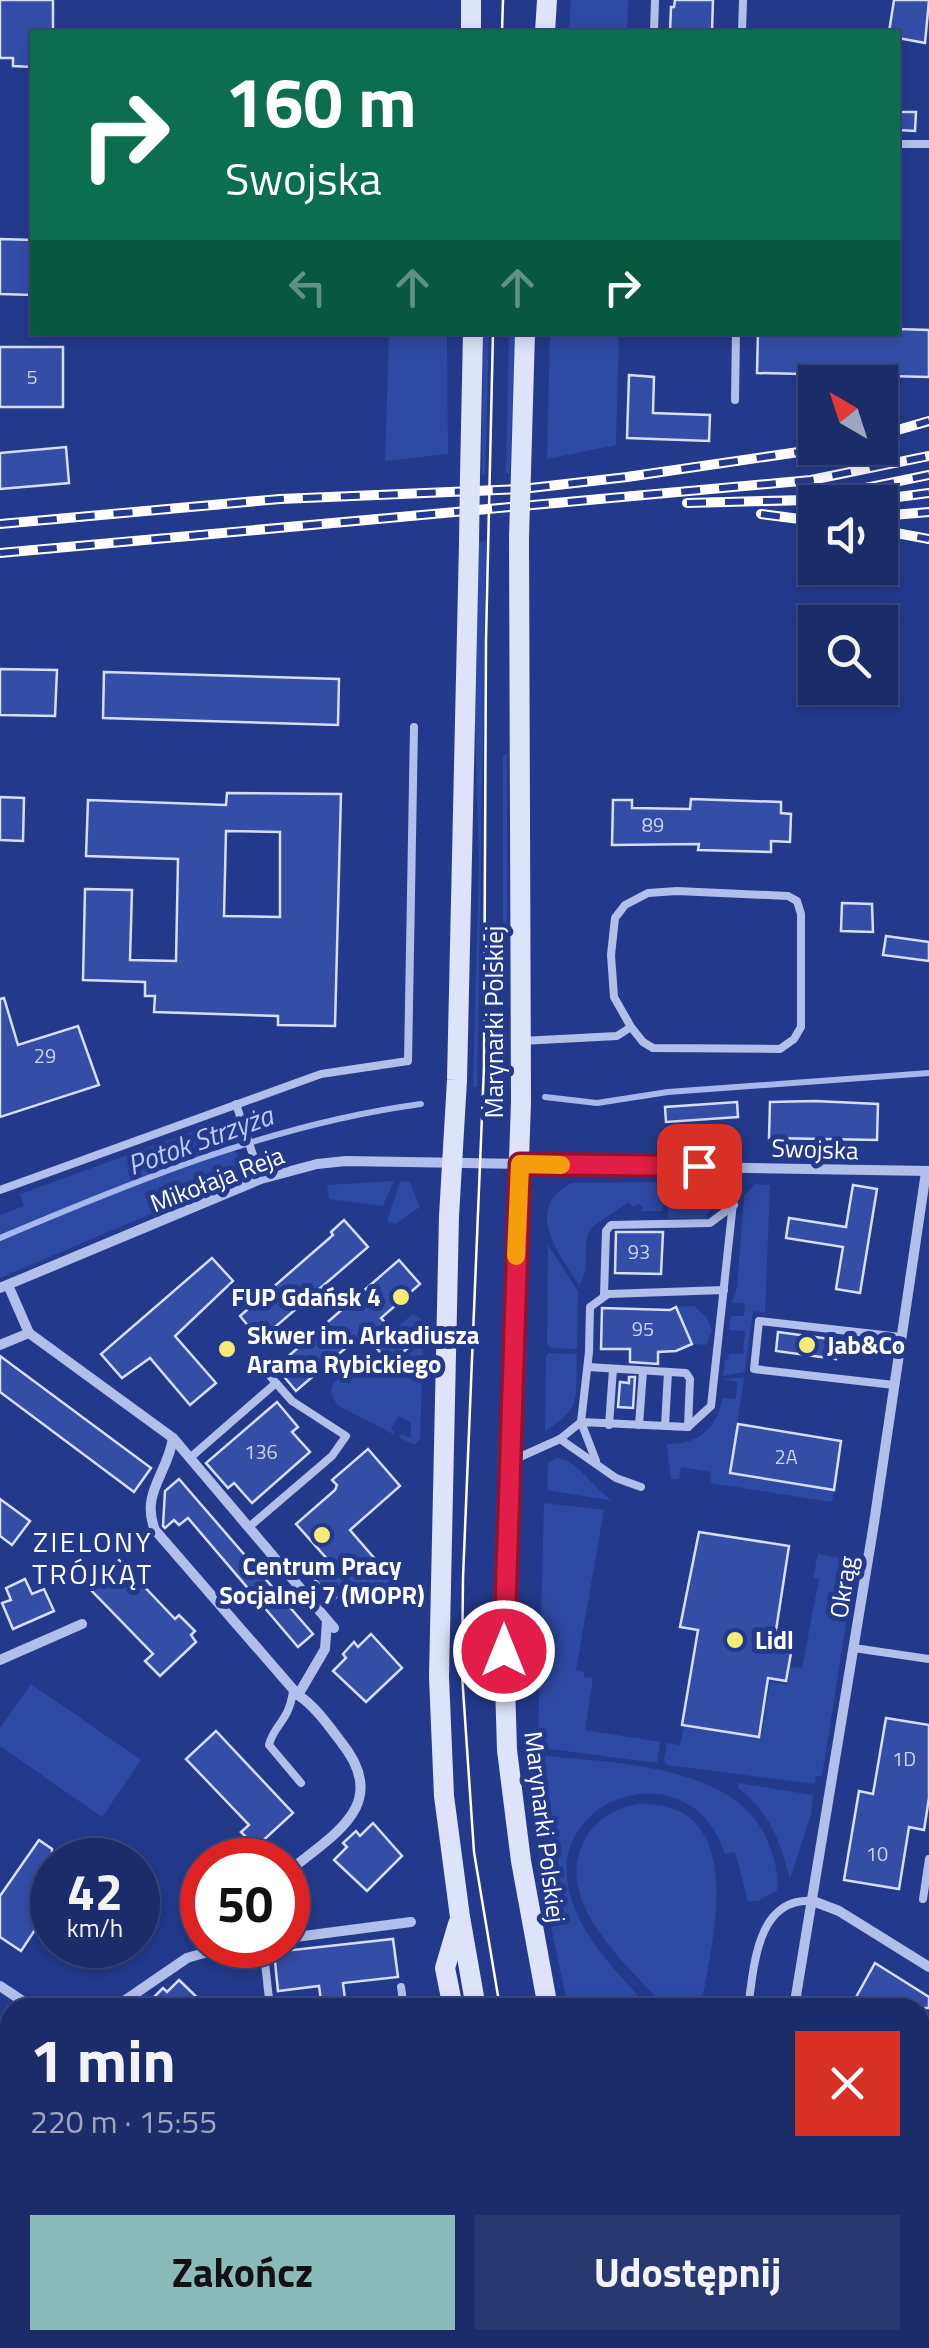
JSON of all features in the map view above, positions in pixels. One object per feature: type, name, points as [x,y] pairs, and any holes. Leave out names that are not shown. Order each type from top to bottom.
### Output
[{"type":"main road","points":[[470,0],[471,30]]},
{"type":"main road","points":[[545,30],[547,0]]},
{"type":"main road","name":"Marynarki Polskiej","points":[[472,335],[440,1677],[444,1796],[474,1998]]},
{"type":"main road","name":"Marynarki Polskiej","points":[[526,335],[519,538],[520,1164],[503,1618],[508,1750],[521,1861],[546,1998]]},
{"type":"main road","points":[[451,1998],[445,1968],[460,1917]]},
{"type":"street","name":"Mikołaja Reja","points":[[29,1333],[4,1286],[261,1179],[317,1164],[346,1161],[520,1164]]},
{"type":"street","name":"Swojska","points":[[520,1164],[928,1171]]},
{"type":"street","name":"Okrąg","points":[[796,1998],[928,1171]]},
{"type":"street","points":[[0,1345],[29,1333],[173,1438],[191,1457],[330,1624],[325,1649],[295,1693]]},
{"type":"street","points":[[173,1438],[150,1500],[155,1530],[354,1758],[362,1796],[354,1815],[310,1853]]},
{"type":"street","points":[[0,1660],[82,1624]]},
{"type":"street","points":[[813,1901],[839,1911],[929,1967]]},
{"type":"street","points":[[310,1935],[411,1922]]},
{"type":"street","points":[[129,1998],[180,1963]]},
{"type":"lane","points":[[654,30],[656,0]]},
{"type":"lane","points":[[742,0],[742,30]]},
{"type":"lane","points":[[900,144],[929,144]]},
{"type":"lane","points":[[734,400],[736,335]]},
{"type":"lane","points":[[0,1190],[321,1074],[408,1061],[414,727]]},
{"type":"lane","points":[[678,891],[788,896],[797,901],[801,914],[802,1027],[794,1039],[780,1048],[654,1048],[642,1042],[630,1026],[614,997],[611,955],[614,918],[625,906],[648,893],[678,891]]},
{"type":"lane","points":[[520,1041],[617,1036],[630,1026]]},
{"type":"lane","points":[[236,1104],[261,1179]]},
{"type":"lane","points":[[509,1462],[560,1439],[581,1422],[688,1426],[711,1406],[737,1166]]},
{"type":"lane","points":[[604,1295],[606,1231],[611,1225],[710,1222],[734,1205]]},
{"type":"lane","points":[[596,1462],[581,1422],[590,1306],[604,1295],[724,1290]]},
{"type":"lane","points":[[894,1385],[754,1369],[760,1321],[901,1338]]},
{"type":"lane","points":[[249,1528],[332,1456],[346,1436],[292,1401],[257,1361]]},
{"type":"lane","points":[[588,1367],[686,1373],[690,1379],[688,1426]]},
{"type":"lane","points":[[609,1424],[614,1369]]},
{"type":"lane","points":[[639,1426],[643,1370]]},
{"type":"lane","points":[[664,1426],[668,1372]]},
{"type":"lane","points":[[191,1457],[276,1383]]},
{"type":"lane","points":[[560,1439],[616,1478],[641,1487]]},
{"type":"lane","points":[[854,1648],[929,1659]]},
{"type":"lane","points":[[295,1693],[291,1711],[269,1745],[301,1783]]},
{"type":"lane","points":[[923,1899],[929,1858]]},
{"type":"lane","points":[[750,1998],[759,1937],[786,1907],[799,1900],[813,1901]]},
{"type":"lane","points":[[266,1968],[269,1998]]},
{"type":"lane","points":[[401,1987],[403,1998]]},
{"type":"shaded area","points":[[571,0],[628,0],[627,30],[569,30]]},
{"type":"shaded area","points":[[389,335],[447,335],[448,454],[385,461]]},
{"type":"shaded area","points":[[483,335],[489,335],[485,475]]},
{"type":"shaded area","points":[[509,335],[515,335],[510,473],[506,473]]},
{"type":"shaded area","points":[[550,335],[619,335],[616,445],[547,459]]},
{"type":"shaded area","points":[[486,541],[477,1087],[473,1087],[479,867],[475,720],[479,542]]},
{"type":"shaded area","points":[[503,755],[507,755],[507,942],[503,942]]},
{"type":"shaded area","points":[[216,1123],[242,1162],[231,1180],[0,1278],[0,1215],[24,1206],[20,1194]]},
{"type":"shaded area","points":[[394,1181],[383,1206],[329,1199],[327,1185]]},
{"type":"shaded area","points":[[406,1181],[420,1207],[395,1224],[387,1221],[400,1182]]},
{"type":"shaded area","points":[[663,1182],[663,1211],[640,1211],[643,1208],[639,1203],[634,1207],[628,1202],[590,1230],[585,1271],[579,1285],[549,1232],[549,1205],[557,1194],[572,1183]]},
{"type":"shaded area","points":[[668,1182],[704,1184],[715,1195],[716,1205],[706,1219],[668,1218]]},
{"type":"shaded area","points":[[755,1184],[770,1185],[765,1313],[753,1311],[745,1372],[723,1376],[729,1354],[743,1354],[745,1331],[729,1330],[731,1316],[744,1316],[745,1303],[732,1303],[737,1288],[744,1196]]},
{"type":"shaded area","points":[[548,1245],[578,1291],[577,1349],[550,1348],[547,1344]]},
{"type":"shaded area","points":[[694,1306],[707,1318],[712,1331],[706,1345],[692,1344],[676,1307]]},
{"type":"shaded area","points":[[413,1314],[424,1321],[420,1439],[415,1445],[400,1438],[401,1434],[411,1438],[411,1422],[398,1416],[391,1429],[393,1434],[337,1405],[331,1393],[333,1383],[365,1355],[383,1376],[414,1350],[396,1328]]},
{"type":"shaded area","points":[[577,1354],[576,1391],[566,1415],[545,1431],[546,1356]]},
{"type":"shaded area","points":[[744,1377],[730,1473],[834,1490],[832,1502],[710,1483],[711,1472],[681,1467],[679,1479],[671,1479],[667,1444],[678,1444],[704,1433],[716,1418],[722,1398],[736,1399],[737,1382],[723,1379]]},
{"type":"shaded area","points":[[557,1458],[580,1470],[613,1501],[547,1490],[548,1463]]},
{"type":"shaded area","points":[[544,1503],[604,1510],[576,1670],[593,1678],[585,1730],[660,1742],[657,1763],[543,1748],[538,1741]]},
{"type":"shaded area","points":[[818,1554],[856,1561],[822,1776],[816,1776],[815,1784],[667,1765],[667,1743],[680,1745],[684,1727],[761,1738],[770,1682],[787,1684],[789,1667],[802,1668],[819,1579],[813,1578]]},
{"type":"shaded area","points":[[31,1684],[141,1760],[102,1817],[0,1746],[0,1728]]},
{"type":"shaded area","points":[[526,1754],[628,1764],[699,1781],[729,1796],[753,1817],[769,1845],[777,1873],[777,1890],[758,1901],[748,1901],[735,1852],[725,1854],[707,1820],[682,1801],[652,1794],[622,1798],[596,1812],[576,1834],[567,1865],[572,1901],[595,1945],[640,1998],[566,1998],[545,1898]]},
{"type":"shaded area","points":[[738,1783],[813,1795],[811,1814],[790,1879],[772,1828],[738,1788]]},
{"type":"shaded area","points":[[638,1804],[674,1809],[697,1825],[710,1849],[716,1880],[716,1913],[703,1998],[657,1998],[614,1951],[585,1907],[578,1884],[578,1860],[587,1836],[609,1814]]},
{"type":"building","points":[[0,0],[53,0],[53,30],[30,30],[30,67],[13,66],[13,58],[0,58]]},
{"type":"building","points":[[675,0],[713,0],[712,30],[670,30]]},
{"type":"building","points":[[894,0],[929,0],[925,43],[900,38],[900,30],[889,30]]},
{"type":"building","points":[[900,112],[916,112],[915,131],[900,130]]},
{"type":"building","points":[[0,239],[30,240],[30,295],[0,294]]},
{"type":"building","points":[[900,329],[929,330],[929,377],[898,376],[898,365],[798,365],[798,374],[757,373],[758,335],[900,335]]},
{"type":"building","points":[[0,347],[63,347],[63,407],[0,407]]},
{"type":"building","points":[[629,375],[654,377],[653,413],[710,415],[709,441],[627,438]]},
{"type":"building","points":[[66,447],[69,483],[0,489],[0,453]]},
{"type":"building","points":[[0,669],[57,670],[55,716],[0,715]]},
{"type":"building","points":[[104,672],[339,679],[338,725],[103,718]]},
{"type":"building","points":[[227,793],[341,794],[335,1026],[278,1025],[278,1016],[154,1012],[155,996],[145,996],[145,982],[83,980],[85,889],[132,890],[130,960],[176,961],[178,859],[86,856],[88,800],[226,805]],"holes":[[[226,831],[280,832],[280,917],[224,916]]]},
{"type":"building","points":[[0,797],[24,798],[23,841],[0,840]]},
{"type":"building","points":[[691,799],[781,802],[781,813],[791,814],[790,842],[771,841],[771,852],[698,850],[699,844],[612,845],[613,800],[632,800],[632,808],[690,809]]},
{"type":"building","points":[[842,903],[872,904],[873,932],[841,931]]},
{"type":"building","points":[[886,936],[929,942],[929,961],[883,955]]},
{"type":"building","points":[[4,998],[18,1045],[78,1026],[99,1085],[0,1117],[0,999]]},
{"type":"building","points":[[737,1102],[738,1117],[666,1122],[665,1107]]},
{"type":"building","points":[[770,1102],[878,1104],[877,1140],[769,1138]]},
{"type":"building","points":[[853,1185],[877,1189],[860,1293],[836,1289],[843,1247],[786,1238],[789,1218],[846,1227]]},
{"type":"building","points":[[344,1220],[368,1247],[260,1340],[240,1316],[333,1235],[331,1232]]},
{"type":"building","points":[[616,1232],[663,1232],[661,1274],[615,1273]]},
{"type":"building","points":[[212,1258],[233,1281],[175,1336],[216,1383],[190,1405],[150,1358],[122,1378],[101,1354]]},
{"type":"building","points":[[399,1260],[420,1284],[381,1318],[408,1348],[390,1363],[363,1333],[296,1391],[276,1367]]},
{"type":"building","points":[[676,1307],[692,1344],[676,1351],[658,1352],[658,1364],[630,1362],[630,1349],[601,1349],[602,1308]]},
{"type":"building","name":"Jab&Co","points":[[778,1332],[838,1340],[836,1359],[776,1351]]},
{"type":"building","points":[[0,1356],[151,1468],[134,1492],[0,1392]]},
{"type":"building","points":[[629,1377],[635,1377],[633,1408],[618,1407],[620,1382],[629,1383]]},
{"type":"building","points":[[277,1402],[298,1427],[292,1432],[310,1452],[252,1503],[234,1483],[228,1488],[206,1463]]},
{"type":"building","points":[[738,1424],[841,1441],[834,1490],[730,1473]]},
{"type":"building","points":[[368,1449],[400,1486],[350,1530],[395,1582],[367,1606],[349,1586],[333,1600],[311,1575],[328,1560],[296,1524],[335,1490],[337,1485],[332,1480]]},
{"type":"building","points":[[179,1479],[313,1634],[298,1647],[188,1518],[179,1525],[174,1520],[163,1526],[165,1491]]},
{"type":"building","points":[[0,1499],[30,1521],[12,1545],[0,1536]]},
{"type":"building","name":"Lidl","points":[[699,1532],[789,1546],[773,1650],[791,1653],[786,1681],[768,1678],[759,1737],[682,1725],[698,1630],[680,1627]]},
{"type":"building","points":[[119,1560],[175,1619],[179,1615],[195,1631],[191,1635],[196,1642],[160,1676],[145,1661],[153,1654],[89,1588]]},
{"type":"building","points":[[25,1579],[32,1594],[44,1589],[54,1611],[13,1629],[2,1603],[11,1600],[6,1588]]},
{"type":"building","points":[[371,1634],[402,1668],[366,1702],[333,1671],[354,1642],[358,1647]]},
{"type":"building","points":[[886,1718],[929,1725],[929,1798],[924,1830],[909,1827],[899,1889],[844,1880],[859,1791],[873,1794]]},
{"type":"building","points":[[216,1731],[293,1813],[266,1838],[247,1838],[241,1832],[249,1825],[186,1759]]},
{"type":"building","points":[[373,1823],[402,1856],[367,1891],[334,1860],[347,1847],[343,1843],[356,1831],[360,1836]]},
{"type":"building","points":[[30,1853],[30,1937],[21,1951],[0,1937],[0,1896]]},
{"type":"building","points":[[393,1939],[398,1977],[343,1983],[345,1998],[321,1998],[319,1986],[278,1991],[276,1968],[310,1968],[310,1948]]},
{"type":"building","points":[[875,1963],[929,1997],[929,1998],[856,1998]]},
{"type":"building","points":[[179,1980],[198,1998],[153,1998],[163,1988],[167,1992]]},
{"type":"waterway","name":"Potok Strzyża","points":[[545,1097],[597,1103],[668,1092],[929,1073]]},
{"type":"waterway","name":"Potok Strzyża","points":[[0,1238],[154,1175],[259,1140],[312,1125],[421,1104]]},
{"type":"tram line","points":[[502,30],[503,0]]},
{"type":"tram line","points":[[493,335],[486,640],[484,1067],[462,1674],[474,1852],[498,1998]]},
{"type":"railway","points":[[898,430],[929,421]]},
{"type":"railway","points":[[0,524],[280,499],[522,489],[798,452]]},
{"type":"railway","points":[[0,553],[811,480],[929,456]]},
{"type":"railway","points":[[687,503],[807,500],[929,475]]},
{"type":"railway","points":[[898,497],[929,493]]},
{"type":"railway","points":[[898,515],[929,512]]},
{"type":"railway","points":[[761,514],[798,519]]},
{"type":"railway","points":[[898,533],[929,539]]},
{"type":"slow traffic","points":[[516,1256],[520,1164],[561,1165]]},
{"type":"place","name":"FUP Gdańsk 4","points":[[401,1297]]},
{"type":"place","name":"Jab&Co","points":[[807,1345]]},
{"type":"place","name":"Skwer im. Arkadiusza Arama Rybickiego","points":[[227,1349]]},
{"type":"place","name":"Centrum Pracy Socjalnej 7 (MOPR)","points":[[322,1535]]},
{"type":"place","name":"Lidl","points":[[735,1640]]},
{"type":"district","name":"ZIELONY TRÓJKĄT","points":[[93,1558]]},
{"type":"route","points":[[504,1651],[520,1164],[699,1166]]}]
